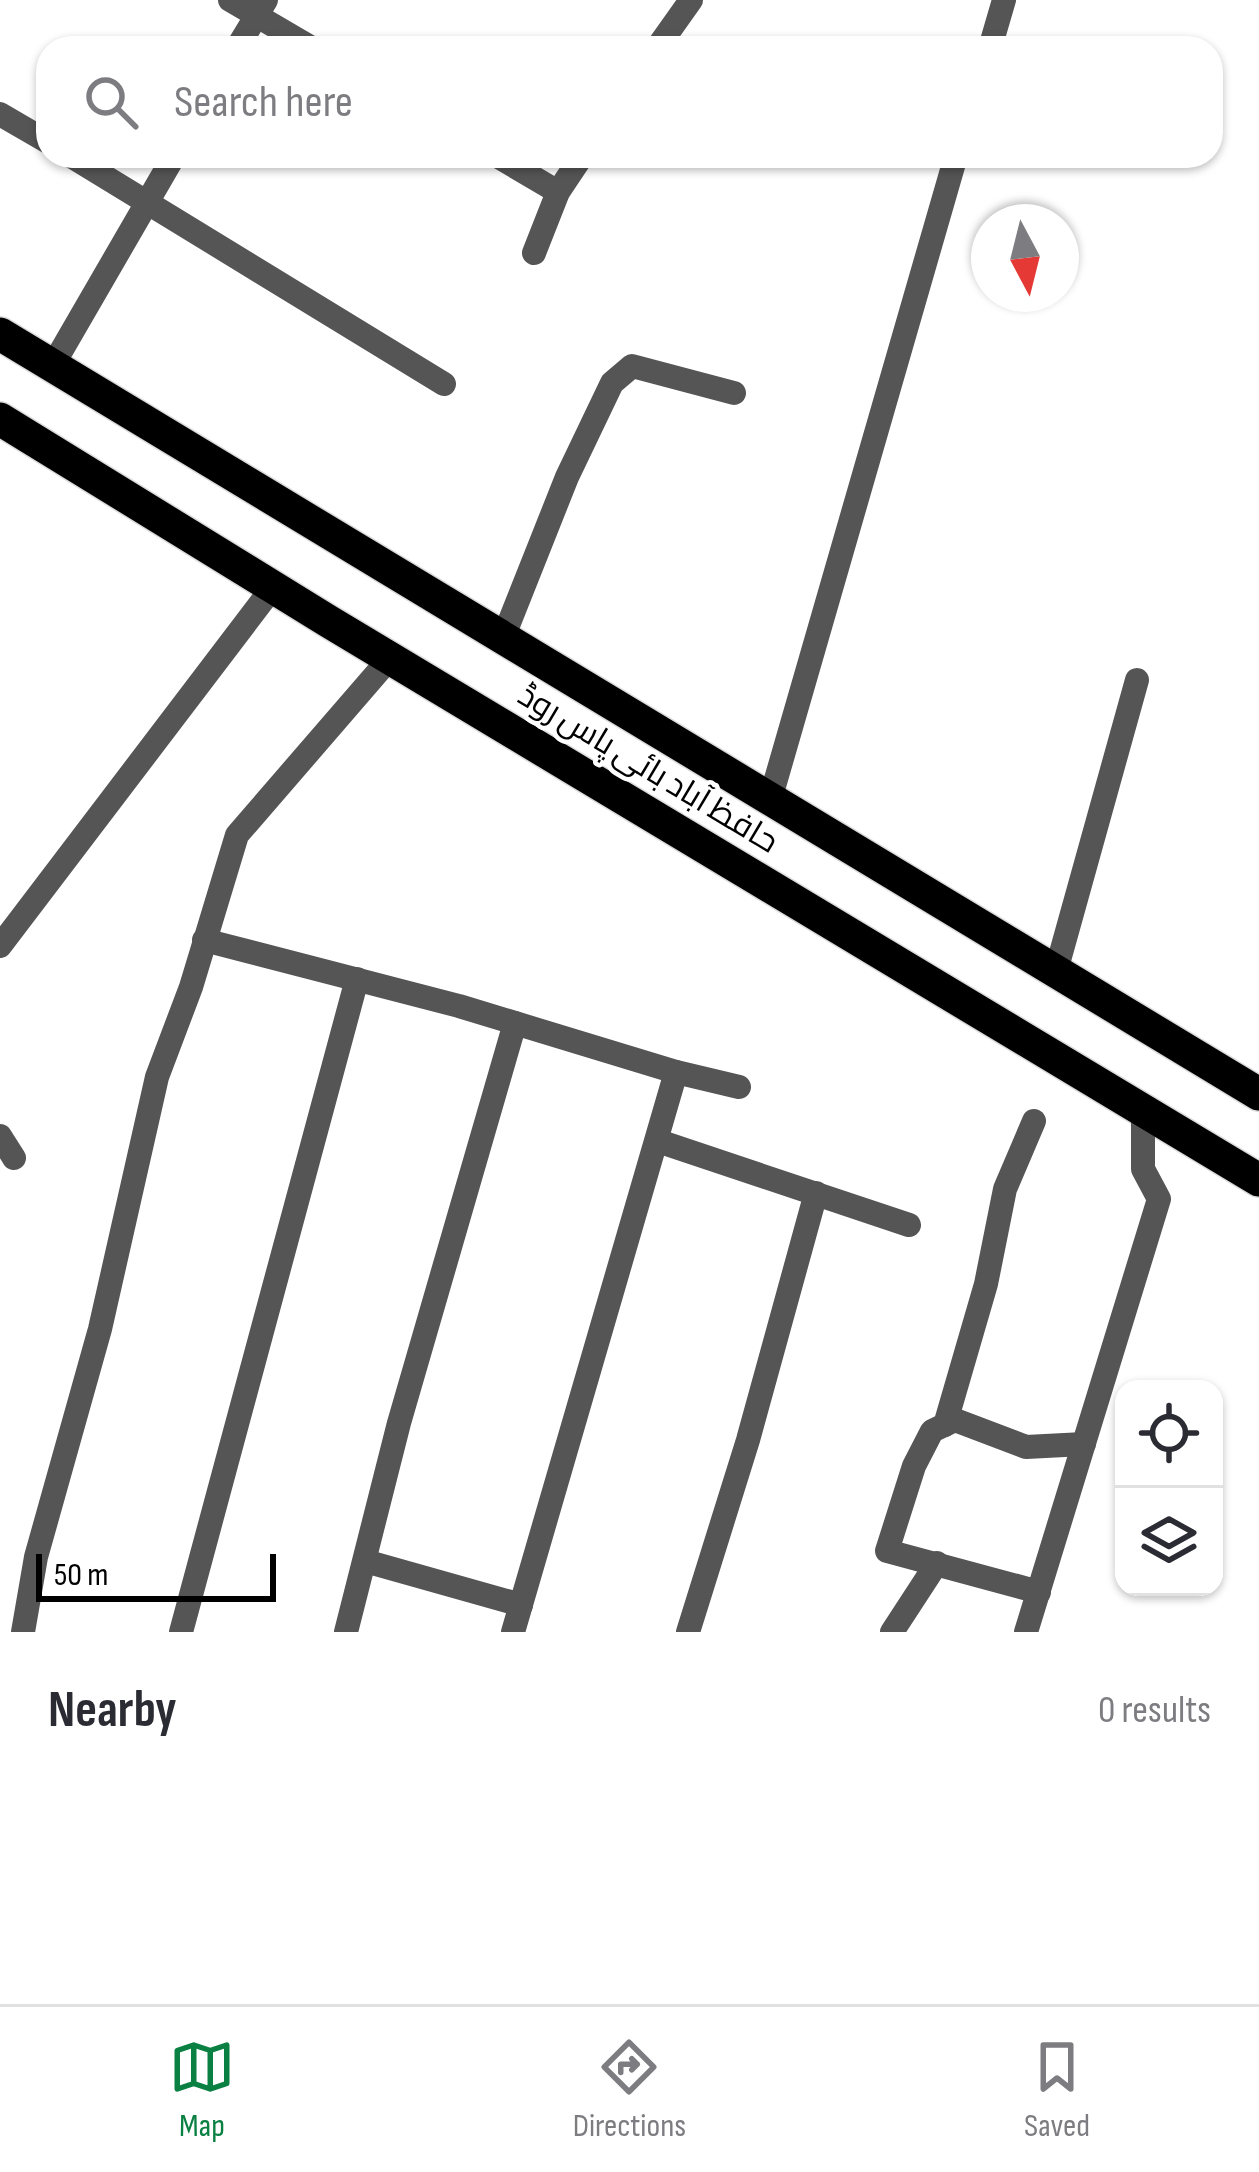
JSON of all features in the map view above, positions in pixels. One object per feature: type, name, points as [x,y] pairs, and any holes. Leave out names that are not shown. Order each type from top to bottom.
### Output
[{"type":"highway","name":"حافظ آباد بائی پاس روڈ","points":[[0,334],[1259,1094]]},
{"type":"highway","name":"حافظ آباد بائی پاس روڈ","points":[[0,419],[1259,1180]]},
{"type":"street","points":[[230,0],[261,8],[297,36]]},
{"type":"street","points":[[993,36],[1004,0]]},
{"type":"street","points":[[664,36],[682,3]]},
{"type":"street","points":[[244,36],[261,8]]},
{"type":"street","points":[[0,113],[36,135]]},
{"type":"street","points":[[91,168],[444,384]]},
{"type":"street","points":[[53,365],[167,168]]},
{"type":"street","points":[[518,168],[558,191]]},
{"type":"street","points":[[533,253],[558,191],[574,168]]},
{"type":"street","points":[[770,800],[953,168]]},
{"type":"street","points":[[503,638],[612,383],[632,366],[734,393]]},
{"type":"street","points":[[0,946],[272,586]]},
{"type":"street","points":[[23,1632],[36,1557],[100,1329],[157,1077],[191,988],[237,835],[390,658]]},
{"type":"street","points":[[1056,971],[1137,680]]},
{"type":"street","points":[[204,940],[739,1087]]},
{"type":"street","points":[[181,1632],[357,980]]},
{"type":"street","points":[[346,1632],[399,1423],[514,1023]]},
{"type":"street","points":[[513,1632],[676,1072]]},
{"type":"street","points":[[1026,1632],[1159,1199],[1143,1169],[1143,1110]]},
{"type":"street","points":[[945,1425],[986,1284],[1005,1189],[1034,1121]]},
{"type":"street","points":[[658,1141],[910,1225]]},
{"type":"street","points":[[688,1632],[748,1440],[816,1193]]},
{"type":"street","points":[[1039,1592],[887,1551],[914,1466],[932,1432],[955,1420],[1026,1447],[1084,1444]]},
{"type":"street","points":[[365,1561],[521,1605]]},
{"type":"street","points":[[892,1632],[937,1563]]}]
